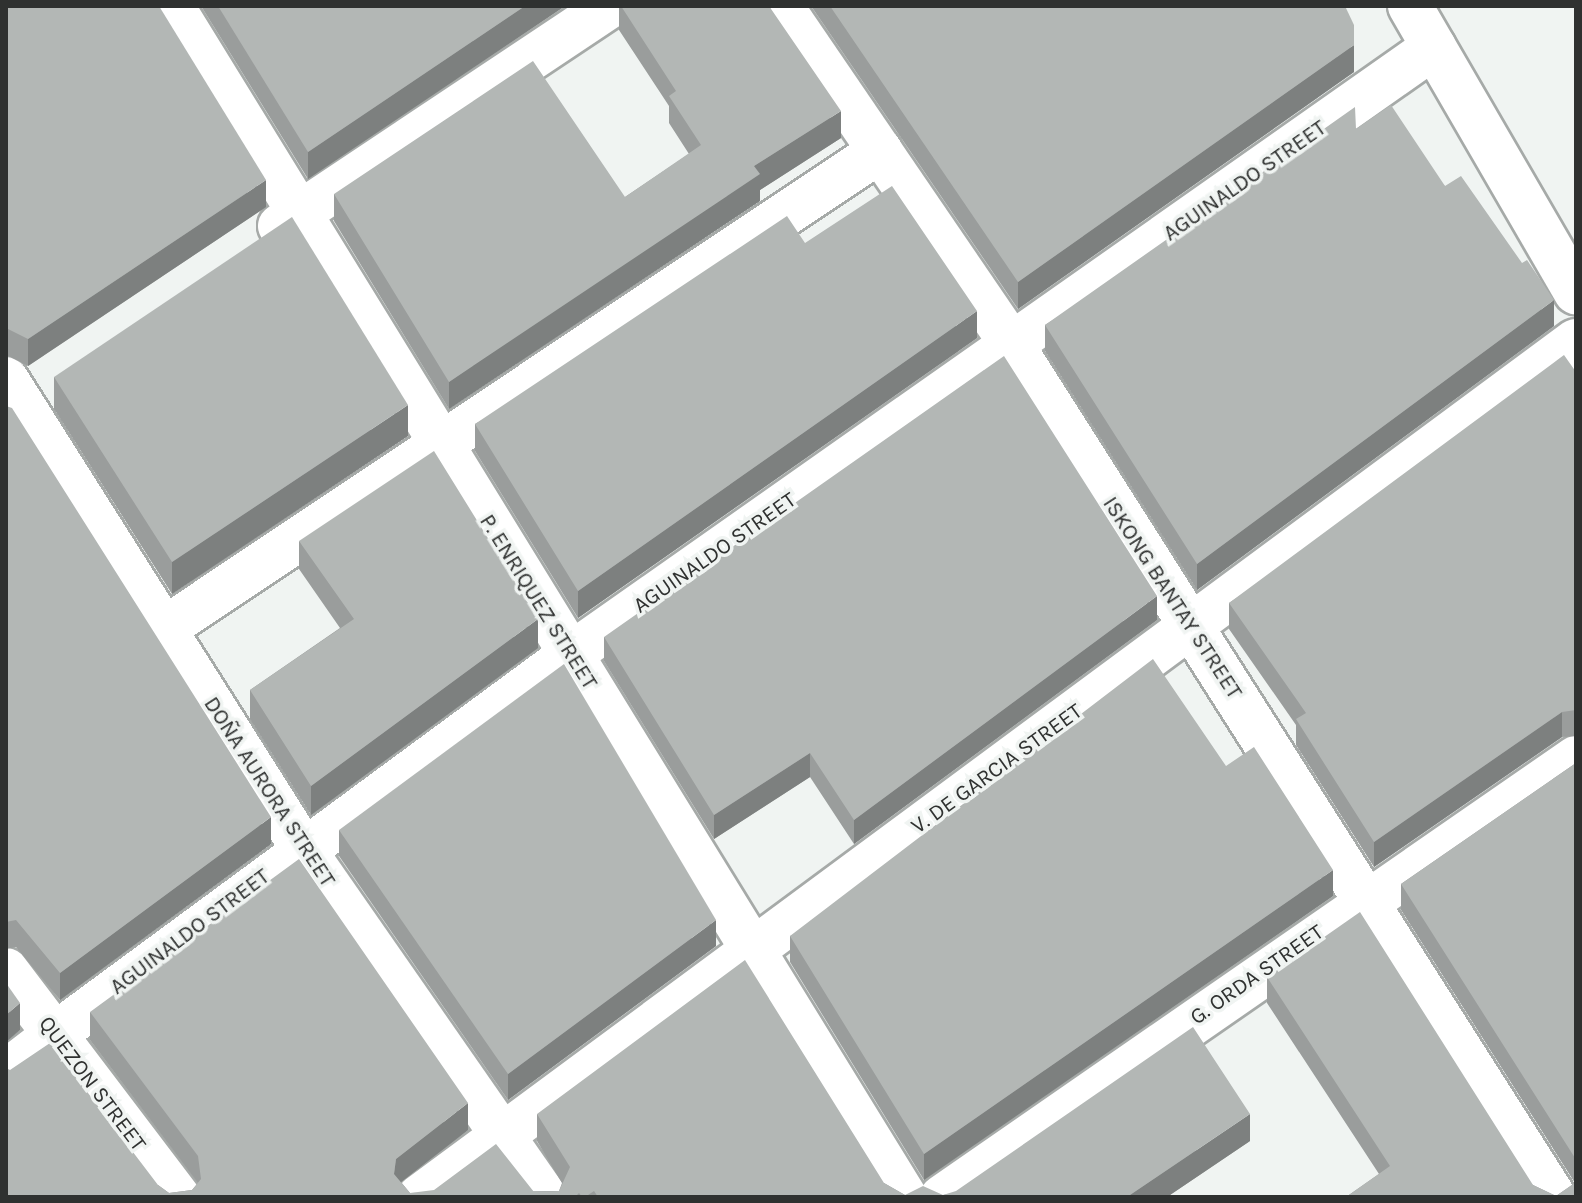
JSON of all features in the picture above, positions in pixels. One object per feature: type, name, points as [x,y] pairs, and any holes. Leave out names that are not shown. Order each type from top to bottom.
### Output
[{"type":"street","name":"P. ENRIQUEZ STREET","points":[[172,6],[303,211],[439,445],[905,1197]]},
{"type":"street","points":[[239,254],[610,6]]},
{"type":"street","name":"ISKONG BANTAY STREET","points":[[781,6],[1012,345],[1190,630],[1368,897],[1554,1197]]},
{"type":"street","points":[[1410,6],[1576,292]]},
{"type":"street","name":"AGUINALDO STREET","points":[[6,1072],[302,847],[1434,47]]},
{"type":"street","points":[[164,629],[880,151]]},
{"type":"street","name":"V. DE GARCIA STREET","points":[[419,1197],[750,947],[1190,630],[1576,341]]},
{"type":"street","points":[[11,397],[59,375]]},
{"type":"street","name":"DOÑA AURORA STREET","points":[[11,397],[164,629],[302,847],[545,1197]]},
{"type":"street","name":"G. ORDA STREET","points":[[942,1197],[1368,897],[1576,758]]},
{"type":"street","name":"QUEZON STREET","points":[[6,970],[178,1197]]},
{"type":"building","points":[[6,6],[159,6],[266,180],[28,339],[6,328]]},
{"type":"building","points":[[218,6],[525,6],[308,152]]},
{"type":"building","points":[[621,6],[769,6],[841,111],[754,166],[760,174],[449,382],[334,194],[533,61],[625,197],[701,145],[669,96],[676,91]]},
{"type":"building","points":[[830,6],[1345,6],[1354,25],[1354,45],[1018,282]]},
{"type":"building","points":[[1391,105],[1445,186],[1461,176],[1522,263],[1527,260],[1554,300],[1197,564],[1045,325],[1355,107],[1356,129]]},
{"type":"building","points":[[892,186],[977,311],[578,591],[475,424],[787,216],[805,243]]},
{"type":"building","points":[[292,217],[408,405],[172,562],[54,377]]},
{"type":"building","points":[[1564,355],[1576,372],[1576,710],[1562,712],[1374,842],[1296,719],[1306,713],[1229,603]]},
{"type":"building","points":[[1004,356],[1157,596],[854,820],[810,753],[714,815],[604,637]]},
{"type":"building","points":[[6,406],[12,408],[271,817],[60,973],[16,920],[6,922]]},
{"type":"building","points":[[434,451],[538,619],[311,786],[250,690],[354,619],[299,541]]},
{"type":"building","points":[[1153,659],[1226,766],[1254,747],[1333,870],[924,1154],[790,936]]},
{"type":"building","points":[[564,664],[716,920],[508,1074],[339,830]]},
{"type":"building","points":[[1576,763],[1576,1174],[1575,1158],[1401,884]]},
{"type":"building","points":[[299,859],[468,1103],[396,1159],[394,1174],[410,1193],[434,1190],[496,1144],[534,1192],[559,1191],[570,1167],[537,1114],[745,960],[884,1183],[905,1195],[923,1186],[943,1195],[956,1191],[1193,1027],[1250,1114],[1127,1197],[598,1197],[594,1191],[585,1197],[579,1193],[575,1197],[6,1197],[6,1068],[10,1070],[50,1043],[158,1185],[169,1193],[192,1190],[201,1179],[198,1156],[90,1012]]},
{"type":"building","points":[[1360,912],[1533,1185],[1556,1196],[1576,1182],[1576,1197],[1346,1197],[1390,1166],[1267,977]]},
{"type":"building","points":[[6,983],[20,1003],[6,1015]]}]
